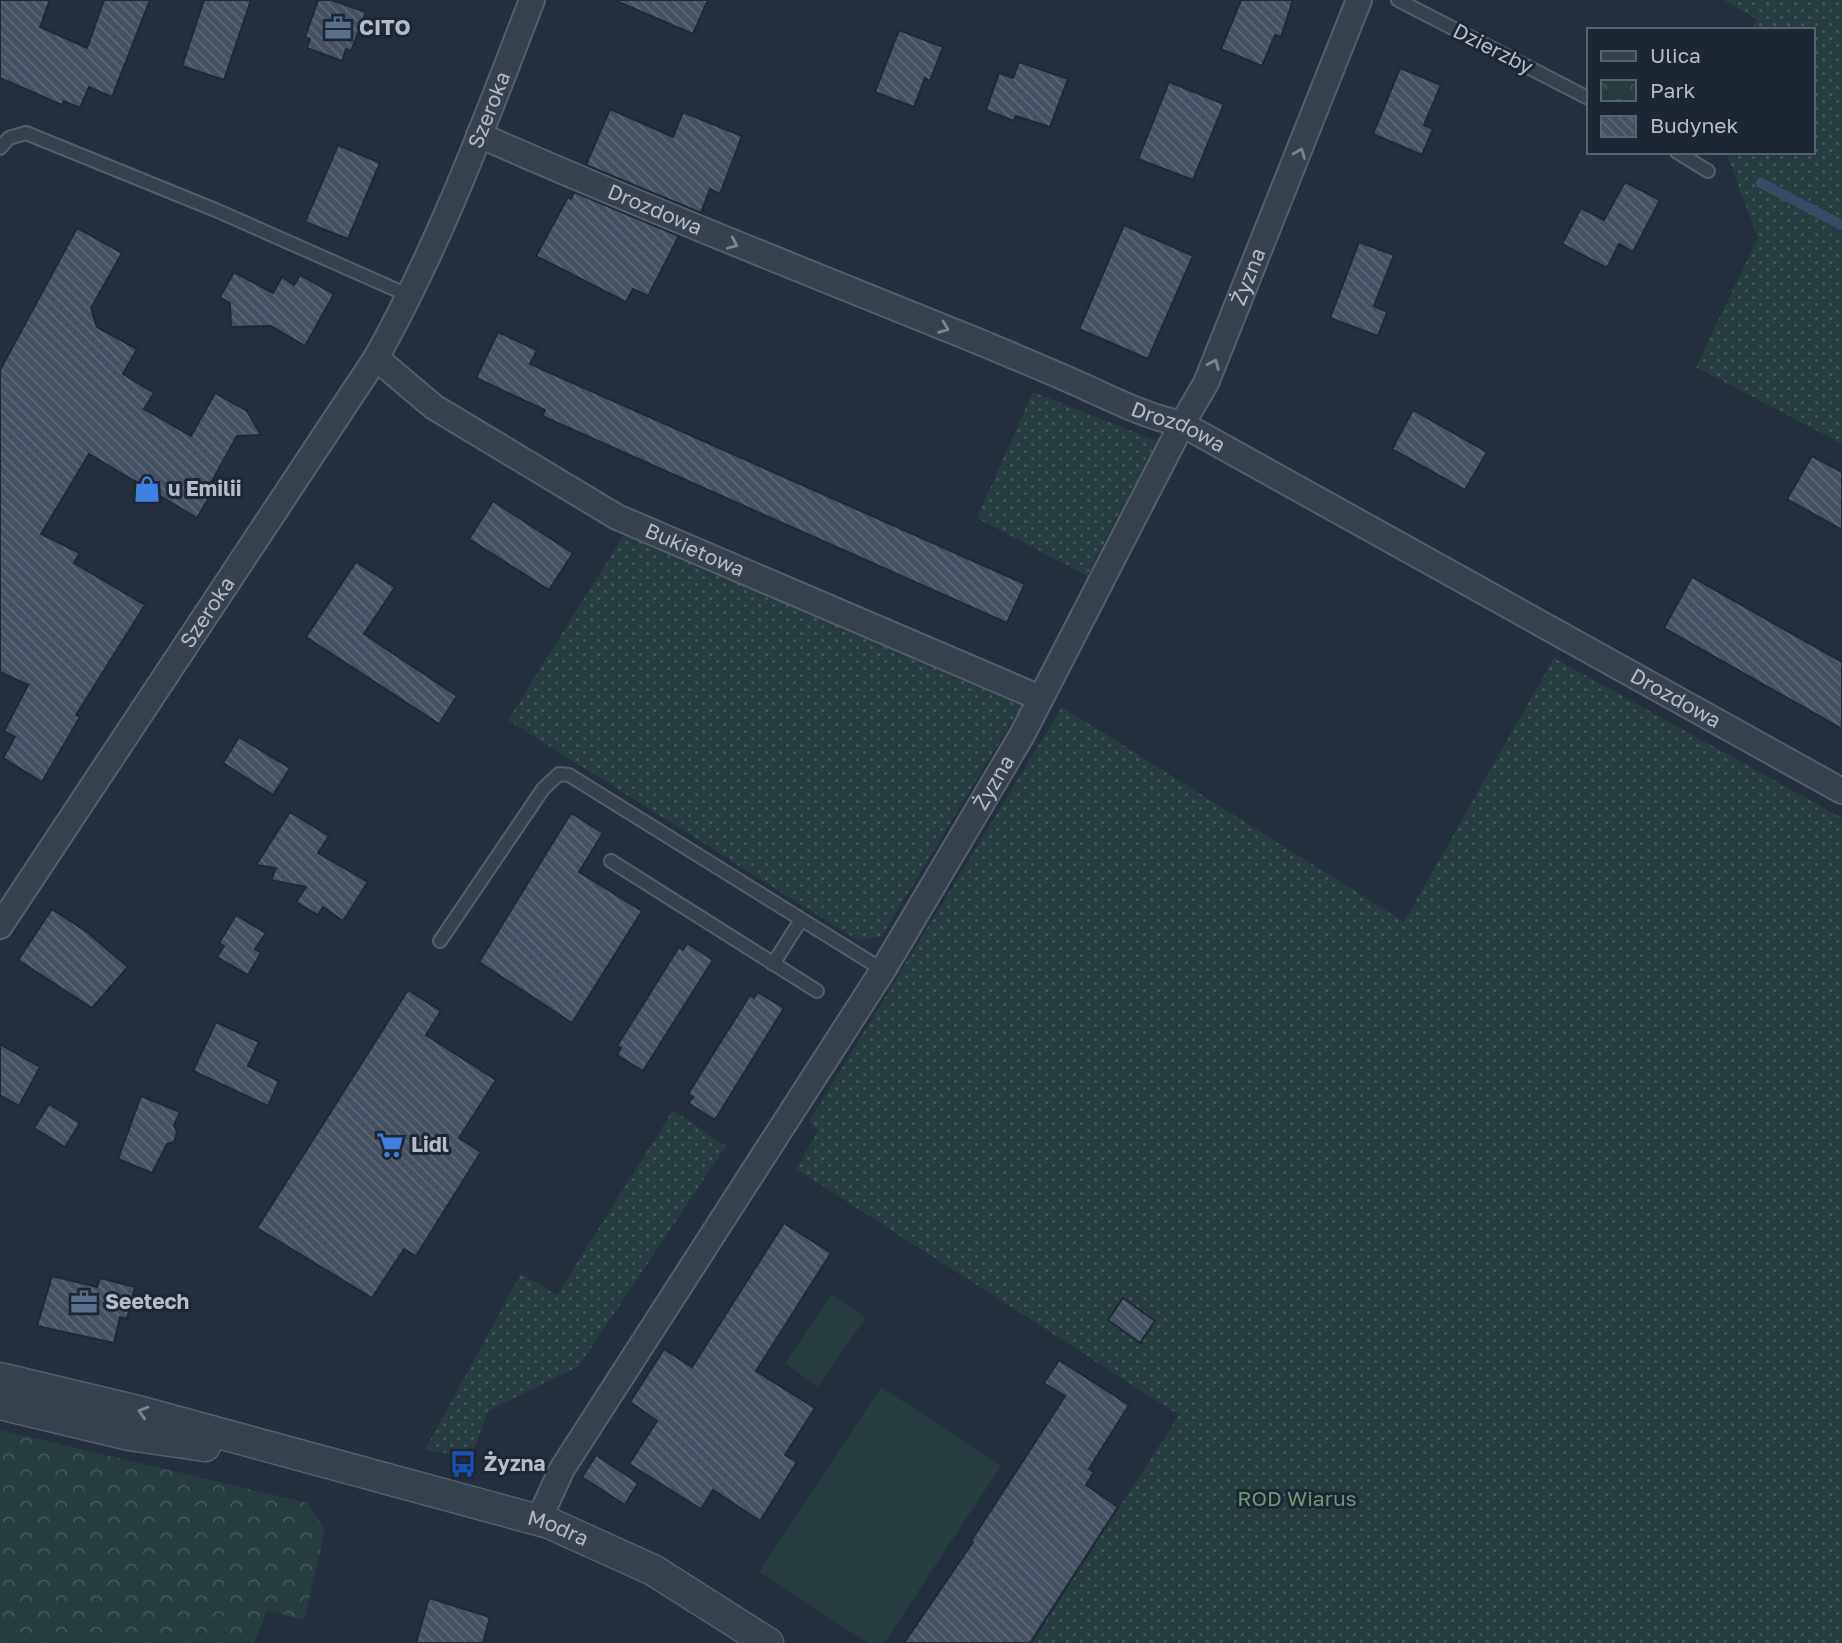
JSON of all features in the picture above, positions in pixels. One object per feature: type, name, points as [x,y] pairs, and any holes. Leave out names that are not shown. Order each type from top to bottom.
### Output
[{"type":"street","name":"Szeroka","points":[[0,926],[376,358],[411,296],[446,221],[532,0]]},
{"type":"street","name":"Żyzna","points":[[539,1519],[562,1469],[883,970],[1022,735],[1182,424],[1206,383],[1246,290],[1359,0]]},
{"type":"street","name":"Drozdowa","points":[[479,135],[557,170],[975,340],[1085,387],[1115,403],[1151,417],[1182,424],[1842,791]]},
{"type":"street","name":"Bukietowa","points":[[376,358],[434,407],[617,517],[1040,698]]},
{"type":"street","name":"Modra","points":[[0,1378],[134,1410],[327,1465],[539,1519],[641,1564],[768,1643]]},
{"type":"street","name":"Modra","points":[[0,1404],[130,1435],[327,1465]]},
{"type":"lane","name":"Dzierzby","points":[[1398,0],[1587,97]]},
{"type":"lane","points":[[0,148],[9,138],[26,133],[218,211],[411,296]]},
{"type":"lane","points":[[1680,154],[1708,171]]},
{"type":"lane","points":[[440,941],[543,789],[559,774],[569,775],[883,970]]},
{"type":"lane","points":[[611,861],[817,991]]},
{"type":"lane","points":[[773,964],[801,920]]},
{"type":"green space","points":[[1723,0],[1842,0],[1842,444],[1696,367],[1758,238],[1727,154],[1814,154],[1814,28],[1752,28],[1757,19]]},
{"type":"green space","points":[[1033,392],[1157,441],[1087,576],[977,518]]},
{"type":"green space","points":[[625,533],[1023,703],[882,936],[859,941],[508,720]]},
{"type":"green space","name":"ROD Wiarus","points":[[1554,658],[1842,818],[1842,1643],[1032,1643],[1179,1415],[796,1169],[818,1131],[809,1122],[1062,707],[1404,922]]},
{"type":"green space","points":[[673,1110],[726,1146],[579,1366],[488,1411],[471,1457],[425,1450],[521,1274],[557,1295]]},
{"type":"green space","points":[[832,1294],[866,1317],[818,1387],[785,1363]]},
{"type":"green space","points":[[881,1387],[1001,1466],[884,1643],[868,1643],[759,1572]]},
{"type":"green space","points":[[0,1430],[308,1503],[325,1531],[304,1620],[267,1610],[254,1643],[0,1643]]},
{"type":"building","points":[[0,0],[50,0],[40,27],[87,48],[104,0],[150,0],[112,97],[89,87],[80,108],[64,101],[62,105],[0,78]]},
{"type":"building","points":[[204,0],[251,0],[224,80],[182,66]]},
{"type":"building","points":[[318,0],[331,0],[366,12],[351,51],[346,49],[342,61],[307,48],[310,39],[305,37]]},
{"type":"building","points":[[614,0],[708,0],[693,34]]},
{"type":"building","points":[[1241,0],[1293,0],[1281,37],[1275,35],[1262,66],[1221,49]]},
{"type":"building","points":[[899,30],[943,47],[930,81],[925,78],[914,107],[875,92]]},
{"type":"building","points":[[1019,62],[1068,79],[1050,127],[1016,116],[1014,121],[986,110],[999,73],[1013,78]]},
{"type":"building","points":[[1400,68],[1441,85],[1424,125],[1433,129],[1422,155],[1373,134]]},
{"type":"building","points":[[1169,82],[1224,104],[1193,180],[1138,159]]},
{"type":"building","points":[[610,109],[673,137],[683,112],[742,136],[720,194],[710,189],[701,213],[586,165]]},
{"type":"building","points":[[338,145],[380,163],[348,239],[305,222]]},
{"type":"building","points":[[1625,182],[1660,200],[1633,252],[1619,244],[1607,268],[1562,244],[1581,208],[1604,220]]},
{"type":"building","points":[[574,192],[679,236],[648,296],[633,289],[626,302],[536,256],[568,197],[571,199]]},
{"type":"building","points":[[1124,225],[1193,256],[1148,359],[1079,329]]},
{"type":"building","points":[[77,228],[122,253],[91,308],[97,327],[137,349],[123,374],[154,393],[144,409],[191,436],[215,393],[247,411],[261,435],[237,436],[211,483],[216,486],[197,518],[89,454],[41,534],[80,553],[74,563],[145,605],[76,715],[80,717],[42,782],[3,758],[15,737],[4,731],[28,685],[0,672],[0,370]]},
{"type":"building","points":[[1359,242],[1394,255],[1374,306],[1387,312],[1378,336],[1330,318]]},
{"type":"building","points":[[234,272],[273,293],[282,277],[294,285],[300,275],[334,294],[305,346],[271,326],[231,327],[230,303],[220,297]]},
{"type":"building","points":[[498,332],[537,350],[530,364],[1025,584],[1007,623],[542,416],[545,410],[476,378]]},
{"type":"building","points":[[1413,410],[1487,452],[1465,490],[1392,449]]},
{"type":"building","points":[[1812,456],[1842,472],[1842,530],[1787,499]]},
{"type":"building","points":[[493,501],[573,553],[549,590],[469,539]]},
{"type":"building","points":[[356,562],[395,587],[364,634],[457,696],[439,724],[306,637]]},
{"type":"building","points":[[1692,577],[1842,662],[1842,729],[1664,628]]},
{"type":"building","points":[[239,737],[290,768],[273,795],[223,763]]},
{"type":"building","points":[[290,812],[329,836],[318,853],[368,882],[343,921],[323,907],[318,915],[296,902],[306,887],[271,880],[276,868],[256,865]]},
{"type":"building","points":[[571,813],[603,833],[579,872],[642,911],[572,1023],[479,962]]},
{"type":"building","points":[[52,909],[87,932],[128,967],[92,1008],[18,960]]},
{"type":"building","points":[[236,915],[266,933],[255,949],[261,953],[248,975],[217,957],[224,946],[219,943]]},
{"type":"building","points":[[687,943],[713,960],[643,1071],[617,1055],[621,1048],[617,1046],[679,947],[683,950]]},
{"type":"building","name":"Lidl","points":[[408,990],[441,1011],[426,1035],[496,1080],[459,1138],[481,1152],[416,1256],[404,1249],[372,1298],[257,1228]]},
{"type":"building","points":[[758,992],[784,1008],[715,1120],[688,1103],[693,1097],[688,1094],[750,995],[754,998]]},
{"type":"building","points":[[216,1022],[259,1042],[248,1066],[279,1081],[268,1106],[193,1071]]},
{"type":"building","points":[[0,1044],[40,1067],[19,1106],[0,1095]]},
{"type":"building","points":[[141,1096],[180,1112],[174,1125],[177,1132],[174,1142],[167,1144],[152,1173],[118,1159]]},
{"type":"building","points":[[49,1104],[80,1123],[65,1147],[34,1128]]},
{"type":"building","points":[[784,1223],[831,1253],[756,1371],[815,1408],[785,1455],[797,1462],[760,1521],[713,1490],[701,1509],[629,1464],[657,1421],[630,1402],[664,1349],[692,1367]]},
{"type":"building","points":[[52,1276],[97,1287],[100,1278],[135,1287],[127,1319],[120,1317],[114,1343],[37,1326]]},
{"type":"building","points":[[1123,1298],[1155,1321],[1140,1343],[1108,1320]]},
{"type":"building","points":[[1059,1360],[1129,1405],[1089,1469],[1094,1472],[1086,1485],[1118,1507],[1030,1643],[904,1643],[973,1542],[971,1541],[1065,1396],[1044,1383]]},
{"type":"building","points":[[596,1455],[638,1483],[625,1505],[582,1477]]},
{"type":"building","points":[[429,1598],[490,1617],[483,1643],[416,1643]]},
{"type":"waterway","points":[[1761,183],[1842,225]]},
{"type":"place","name":"CITO","points":[[338,28]]},
{"type":"place","name":"u Emilii","points":[[147,489]]},
{"type":"place","name":"Lidl","points":[[390,1145]]},
{"type":"place","name":"Seetech","points":[[84,1302]]},
{"type":"place","name":"Żyzna","points":[[463,1464]]}]
